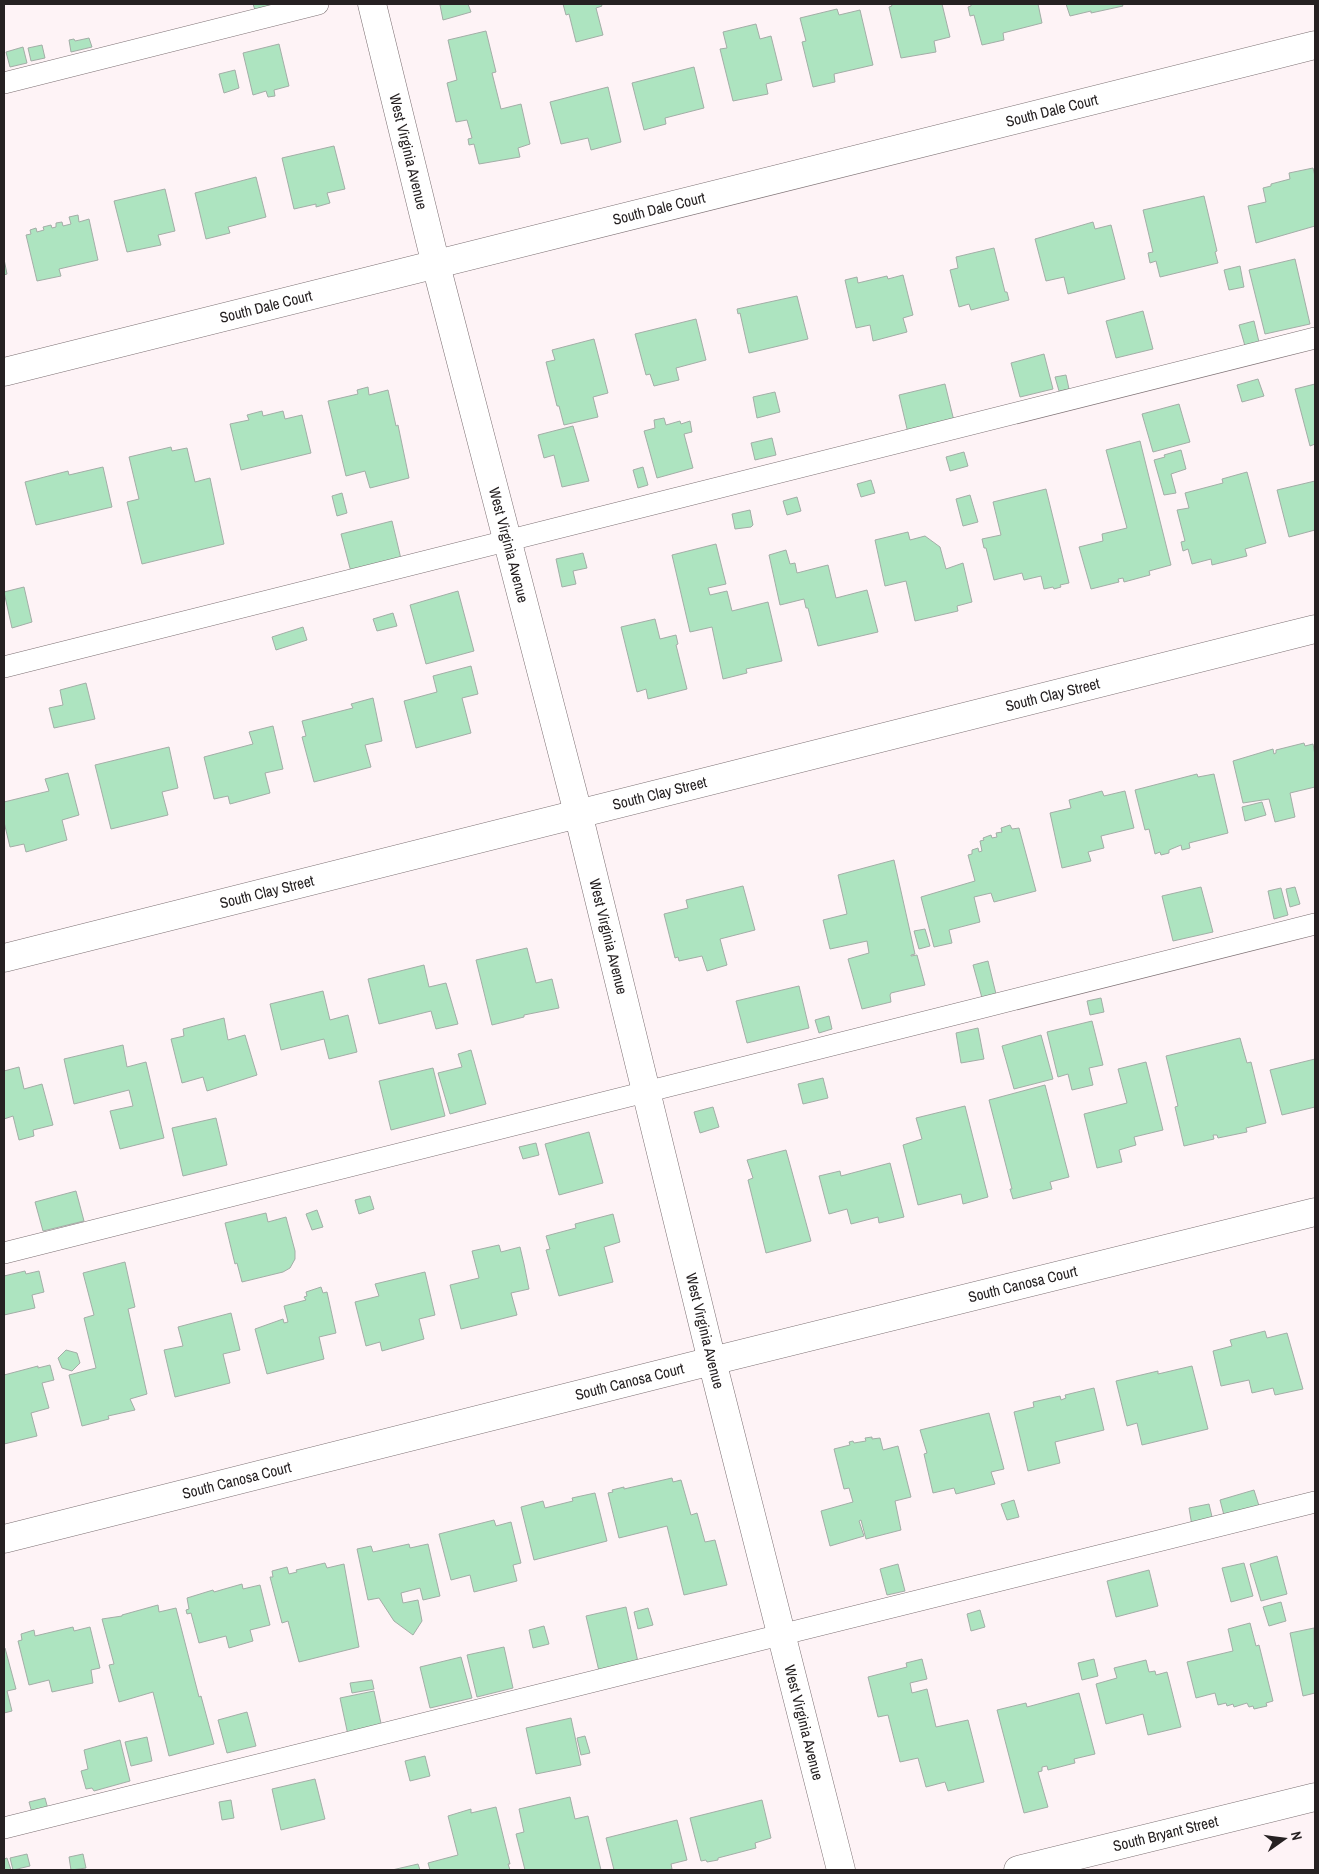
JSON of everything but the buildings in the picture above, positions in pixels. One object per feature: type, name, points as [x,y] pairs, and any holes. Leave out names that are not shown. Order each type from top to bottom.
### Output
[{"type":"street","name":"West Virginia Avenue","points":[[372,4],[436,265],[578,813],[712,1361],[841,1870]]},
{"type":"street","name":"South Dale Court","points":[[4,372],[1315,45]]},
{"type":"street","name":"South Clay Street","points":[[4,958],[1315,629]]},
{"type":"street","name":"South Canosa Court","points":[[4,1539],[1315,1212]]},
{"type":"street","name":"South Bryant Street","points":[[1018,1870],[1315,1796]]},
{"type":"lane","points":[[4,83],[318,4]]},
{"type":"lane","points":[[4,667],[1315,338]]},
{"type":"lane","points":[[4,1253],[1315,924]]},
{"type":"lane","points":[[4,1828],[1315,1502]]}]
